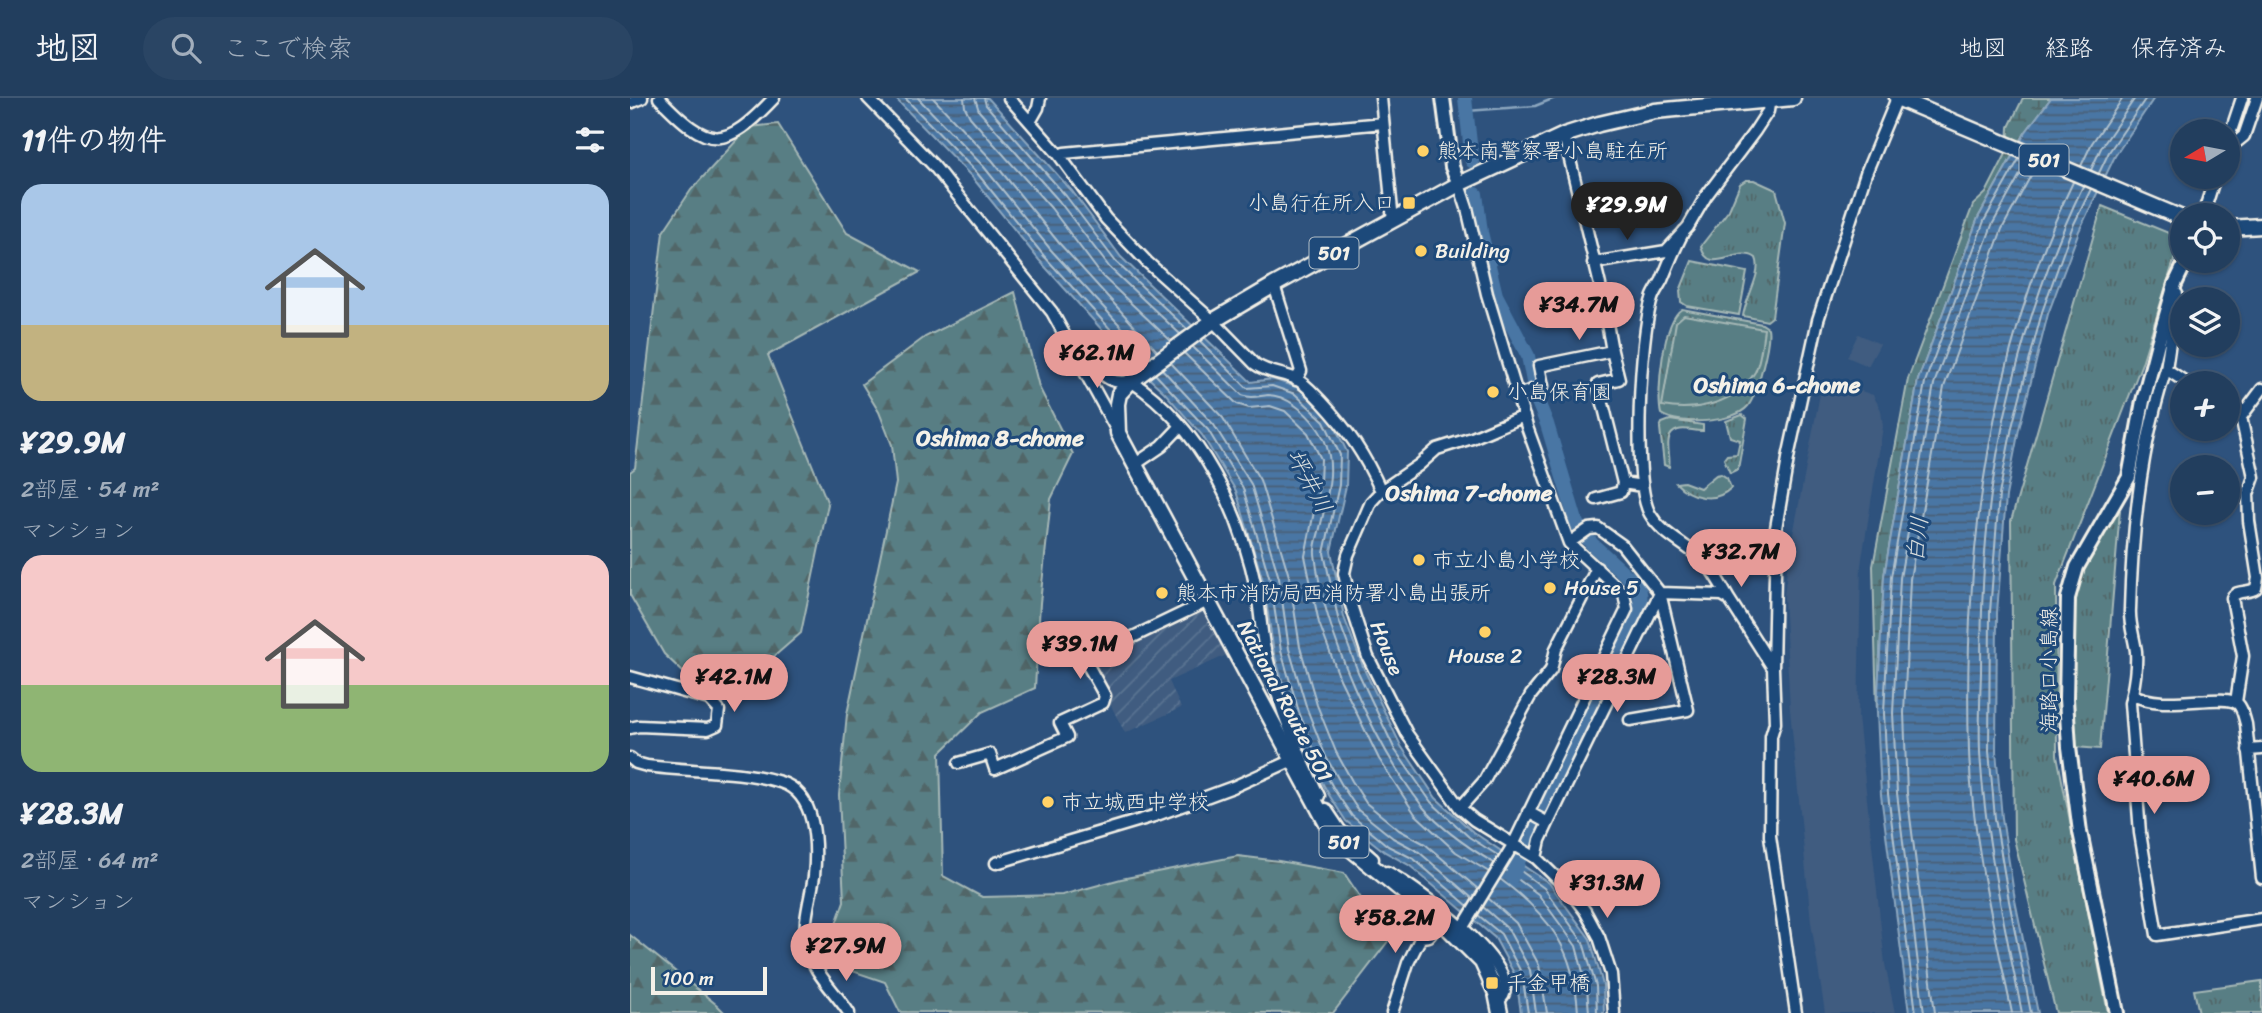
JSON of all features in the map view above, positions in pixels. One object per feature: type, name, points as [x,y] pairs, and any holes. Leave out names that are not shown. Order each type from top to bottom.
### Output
[{"type":"highway","name":"501","points":[[1133,379],[1212,323],[1274,285],[1459,184],[1564,135],[1655,111],[1790,98]]},
{"type":"highway","name":"501","points":[[1900,99],[2170,213]]},
{"type":"highway","points":[[2240,228],[2262,226]]},
{"type":"highway","name":"National Route 501","points":[[1133,379],[1118,394],[1118,433],[1329,828],[1482,962],[1490,976],[1499,1007]]},
{"type":"main road","points":[[1443,98],[1452,167],[1459,184]]},
{"type":"main road","name":"海路口小島線","points":[[2117,1013],[2080,832],[2069,747],[2066,699],[2068,598],[2077,567],[2129,477],[2143,401],[2180,273]]},
{"type":"street","points":[[630,103],[642,98]]},
{"type":"street","points":[[659,98],[681,121],[702,135],[721,137],[734,135],[744,128],[774,98]]},
{"type":"street","points":[[868,98],[934,166],[1052,312],[1118,433]]},
{"type":"street","points":[[1009,98],[1059,155],[1114,227],[1173,288],[1262,369],[1307,386],[1365,456],[1381,492],[1419,466],[1437,449],[1472,438],[1524,416]]},
{"type":"street","points":[[1030,122],[1040,98]]},
{"type":"street","points":[[1381,98],[1393,221]]},
{"type":"street","points":[[2235,119],[2242,98]]},
{"type":"street","points":[[2240,139],[2244,136],[2258,98]]},
{"type":"street","points":[[1770,99],[1768,111],[1728,165],[1668,259],[1649,311],[1640,375],[1640,460],[1646,505],[1655,522],[1699,557],[1714,573],[1773,668]]},
{"type":"street","points":[[1796,1013],[1770,836],[1771,736],[1775,723],[1773,668],[1776,528],[1818,320],[1866,173],[1900,99]]},
{"type":"street","points":[[1064,153],[1383,123]]},
{"type":"street","points":[[1564,135],[1600,285],[1619,379],[1598,384],[1623,483],[1621,492],[1596,499]]},
{"type":"street","points":[[1459,184],[1487,294],[1524,416],[1569,543],[1624,594],[1627,609],[1513,846],[1464,925]]},
{"type":"street","points":[[1593,263],[1666,251],[1684,232]]},
{"type":"street","points":[[2175,284],[2177,293],[2166,369],[2153,411],[2137,518],[2129,610],[2136,650],[2136,677],[2130,703],[2140,833],[2158,935],[2262,919]]},
{"type":"street","points":[[1274,285],[1301,371],[1296,380]]},
{"type":"street","points":[[1075,351],[1102,376],[1121,383],[1133,379],[1181,426],[1213,471],[1230,502],[1241,532],[1256,591],[1266,651],[1296,749],[1331,817],[1340,830],[1376,861],[1380,872],[1388,872],[1406,883],[1464,925],[1487,952],[1501,975],[1505,993],[1499,1007]]},
{"type":"street","points":[[1518,395],[1543,387],[1539,366],[1612,351]]},
{"type":"street","points":[[2166,369],[2170,372]]},
{"type":"street","points":[[2236,702],[2242,656],[2232,598],[2236,593],[2252,591],[2256,588],[2258,579],[2249,521],[2248,494],[2254,477],[2241,417],[2262,389]]},
{"type":"street","points":[[2240,409],[2244,412]]},
{"type":"street","points":[[1134,465],[1162,446],[1181,426]]},
{"type":"street","points":[[1623,483],[1642,486]]},
{"type":"street","name":"House","points":[[1381,492],[1371,502],[1348,555],[1344,573],[1350,602],[1368,657],[1407,734],[1460,807],[1474,820],[1534,858],[1568,889],[1585,911],[1599,937],[1611,974],[1614,1013]]},
{"type":"street","points":[[1569,543],[1589,529],[1598,528],[1622,545],[1660,593],[1688,709],[1630,720]]},
{"type":"street","points":[[1460,807],[1484,781],[1531,695],[1551,670],[1556,649],[1597,568]]},
{"type":"street","points":[[1660,593],[1722,595],[1730,599]]},
{"type":"street","points":[[1534,858],[1548,822],[1660,593]]},
{"type":"street","points":[[959,763],[990,754],[995,769],[1067,737],[1060,723],[1103,704],[1105,696],[1086,660],[1208,601]]},
{"type":"street","points":[[630,677],[709,699],[719,710],[717,725],[708,729],[639,726],[630,728]]},
{"type":"street","points":[[2132,694],[2142,700],[2170,704],[2223,699],[2236,702],[2241,708],[2246,724],[2262,878]]},
{"type":"street","points":[[2248,750],[2262,749]]},
{"type":"street","points":[[630,758],[647,766],[781,782],[798,791],[809,808],[814,842],[814,876],[805,933],[807,947],[817,971],[849,1013]]},
{"type":"street","points":[[996,863],[1154,816],[1233,788],[1293,760]]},
{"type":"street","points":[[1528,812],[1548,822]]},
{"type":"street","points":[[1392,1013],[1408,962],[1420,937],[1429,936],[1440,923]]},
{"type":"shaded area","points":[[1858,334],[1880,344],[1868,366],[1847,357]]},
{"type":"shaded area","points":[[1823,378],[1873,395],[1881,410],[1883,427],[1861,565],[1858,717],[1885,964],[1895,1013],[1825,1013],[1811,922],[1790,710],[1784,597],[1788,561]]},
{"type":"shaded area","points":[[1205,606],[1229,654],[1169,681],[1181,708],[1125,733],[1088,661]]},
{"type":"green space","points":[[2023,98],[2051,98],[2025,133],[1978,218],[1918,380],[1884,576],[1877,713],[1873,566],[1908,379],[1973,205],[1986,193],[2008,150],[2009,127]]},
{"type":"green space","points":[[778,124],[847,233],[920,272],[768,355],[828,504],[801,633],[738,688],[684,673],[664,654],[630,595],[630,472],[635,468],[663,232],[691,190],[749,127]]},
{"type":"green space","points":[[1746,180],[1754,180],[1776,190],[1785,223],[1772,317],[1767,321],[1743,316],[1757,271],[1756,258],[1741,255],[1710,259],[1701,246],[1729,210],[1740,184]]},
{"type":"green space","points":[[2102,206],[2170,234],[2170,273],[2142,363],[2056,585],[2057,755],[2108,1013],[2056,1013],[2014,839],[2011,521]]},
{"type":"green space","points":[[1692,261],[1747,272],[1739,315],[1687,306],[1681,302],[1680,291]]},
{"type":"green space","points":[[1015,292],[1039,387],[1073,454],[1051,499],[1040,603],[1035,688],[982,712],[940,753],[943,876],[982,897],[1062,895],[1121,879],[1238,856],[1344,873],[1389,940],[1333,1013],[900,1012],[885,982],[823,961],[844,901],[839,795],[847,714],[896,483],[892,445],[879,412],[862,384],[925,337]]},
{"type":"green space","points":[[1682,309],[1762,324],[1768,328],[1759,380],[1752,400],[1741,412],[1706,421],[1680,420],[1661,414],[1662,358],[1670,327]]},
{"type":"green space","points":[[1684,315],[1764,329],[1759,362],[1747,383],[1726,398],[1688,408],[1662,406],[1676,322]]},
{"type":"green space","points":[[1742,415],[1747,419],[1738,469],[1730,473],[1724,459],[1727,455],[1737,454],[1740,440],[1730,437],[1726,421]]},
{"type":"green space","points":[[1670,420],[1703,425],[1703,431],[1684,429],[1670,436],[1669,467],[1664,465],[1660,428],[1662,423]]},
{"type":"green space","points":[[1721,474],[1727,478],[1731,488],[1718,496],[1695,495],[1676,483],[1684,482],[1700,488]]},
{"type":"green space","points":[[2120,510],[2100,749],[2075,747],[2071,652],[2075,604],[2088,560]]},
{"type":"green space","points":[[630,935],[717,1005],[725,1013],[630,1013]]},
{"type":"green space","points":[[2262,981],[2262,1013],[2199,1013],[2194,990]]},
{"type":"water","name":"坪井川","points":[[895,98],[988,98],[1072,191],[1121,257],[1251,382],[1272,379],[1299,388],[1330,416],[1347,452],[1346,486],[1331,551],[1344,617],[1364,669],[1401,746],[1436,798],[1473,832],[1549,883],[1590,939],[1603,985],[1604,1013],[1521,1013],[1516,977],[1495,938],[1409,865],[1385,852],[1346,821],[1312,764],[1292,714],[1274,653],[1263,581],[1236,491],[1202,435],[1164,392],[1129,360],[1039,260],[972,177]]},
{"type":"water","name":"白川","points":[[2051,98],[2154,98],[2115,156],[2079,231],[2048,314],[2019,429],[2006,496],[1997,613],[1996,751],[2002,818],[2015,900],[2038,1013],[1909,1013],[1881,795],[1877,713],[1884,576],[1918,380],[1978,218],[2025,133]]},
{"type":"waterway","points":[[1465,98],[1472,161]]},
{"type":"waterway","points":[[1467,111],[1535,106],[1555,98]]},
{"type":"waterway","points":[[1476,194],[1481,232],[1496,295],[1528,356],[1536,397],[1547,424],[1577,524],[1592,544],[1637,585],[1640,595],[1640,604],[1632,624],[1532,828],[1512,877]]},
{"type":"place","name":"熊本南警察署小島駐在所","points":[[1423,151]]},
{"type":"place","name":"小島行在所入口","points":[[1409,203]]},
{"type":"place","name":"Building","points":[[1421,251]]},
{"type":"place","name":"小島保育園","points":[[1493,392]]},
{"type":"place","name":"市立小島小学校","points":[[1419,560]]},
{"type":"place","name":"House 5","points":[[1550,588]]},
{"type":"place","name":"熊本市消防局西消防署小島出張所","points":[[1162,593]]},
{"type":"place","name":"House 2","points":[[1485,632]]},
{"type":"place","name":"市立城西中学校","points":[[1048,802]]},
{"type":"place","name":"千金甲橋","points":[[1492,983]]},
{"type":"district","name":"Oshima 6-chome","points":[[1777,385]]},
{"type":"district","name":"Oshima 8-chome","points":[[1000,438]]},
{"type":"district","name":"Oshima 7-chome","points":[[1469,493]]}]
